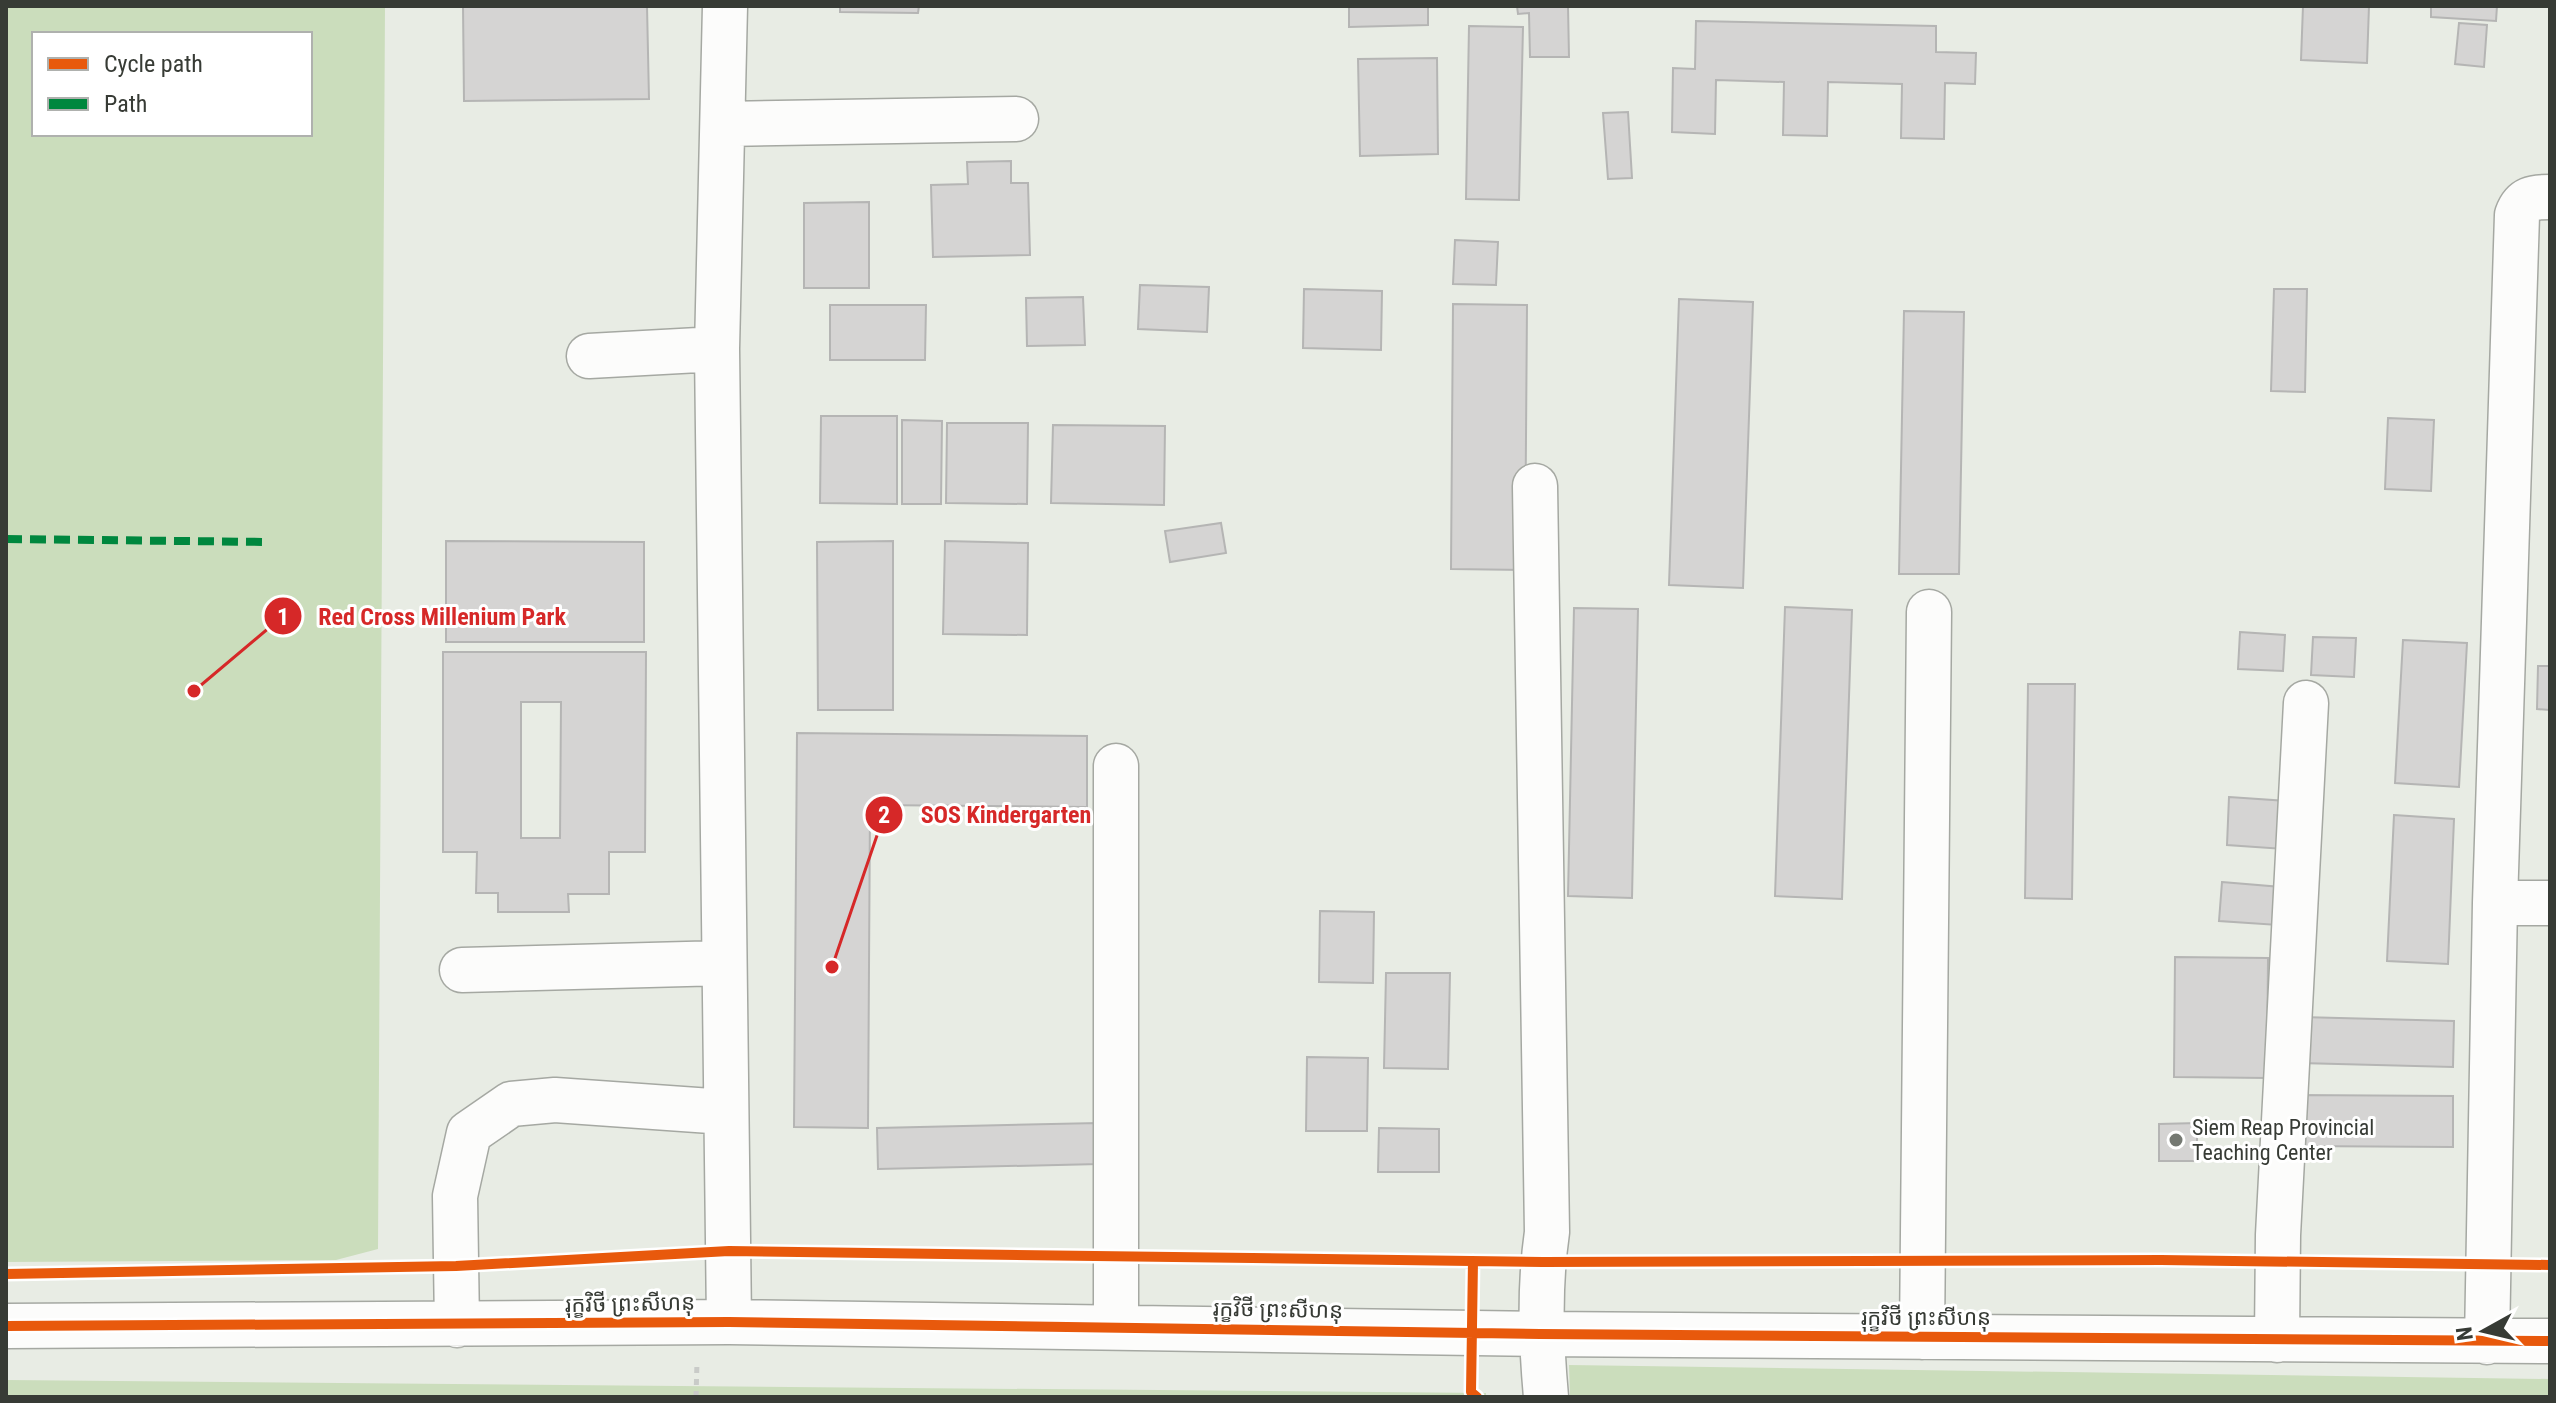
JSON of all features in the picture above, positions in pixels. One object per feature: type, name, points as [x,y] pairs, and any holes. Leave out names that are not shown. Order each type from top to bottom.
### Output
[{"type":"street","points":[[725,6],[725,124],[717,349],[729,1322]]},
{"type":"street","points":[[725,124],[1016,119]]},
{"type":"street","points":[[2487,1342],[2495,903],[2517,215],[2520,205],[2531,197],[2550,197]]},
{"type":"street","points":[[589,356],[717,349]]},
{"type":"street","points":[[1535,486],[1547,1232],[1541,1280],[1540,1334],[1546,1397]]},
{"type":"street","points":[[1922,1337],[1929,612]]},
{"type":"street","points":[[2277,1340],[2277,1248],[2306,703]]},
{"type":"street","points":[[1116,766],[1116,1326]]},
{"type":"street","points":[[2495,903],[2550,903]]},
{"type":"street","points":[[462,970],[724,963]]},
{"type":"street","points":[[457,1325],[455,1196],[469,1133],[511,1104],[555,1100],[725,1112]]},
{"type":"street","name":"រុក្ខវិថី ព្រះសីហនុ","points":[[6,1326],[729,1322],[1540,1334],[2550,1341]]},
{"type":"path","points":[[696,1397],[697,1361]]},
{"type":"green space","points":[[6,6],[385,6],[378,1249],[336,1260],[6,1262]]},
{"type":"green space","points":[[1569,1365],[2550,1379],[2550,1397],[1570,1397]]},
{"type":"green space","points":[[6,1380],[1486,1393],[1486,1397],[6,1397]]},
{"type":"building","points":[[463,6],[647,6],[649,99],[464,101]]},
{"type":"building","points":[[840,6],[919,6],[918,13],[840,12]]},
{"type":"building","points":[[1349,6],[1428,6],[1428,25],[1349,27]]},
{"type":"building","points":[[1517,6],[1568,6],[1569,57],[1530,57],[1529,13],[1518,14]]},
{"type":"building","points":[[2303,6],[2369,6],[2367,63],[2301,60]]},
{"type":"building","points":[[2431,6],[2497,6],[2496,21],[2431,17]]},
{"type":"building","points":[[1696,21],[1936,26],[1936,52],[1976,53],[1975,84],[1945,83],[1944,139],[1901,138],[1902,84],[1828,82],[1827,136],[1783,135],[1784,82],[1716,80],[1715,134],[1672,132],[1673,68],[1695,69]]},
{"type":"building","points":[[2459,23],[2487,25],[2484,67],[2455,64]]},
{"type":"building","points":[[1469,26],[1523,27],[1519,200],[1466,199]]},
{"type":"building","points":[[1437,58],[1438,154],[1360,156],[1358,59]]},
{"type":"building","points":[[1628,112],[1632,178],[1608,179],[1603,113]]},
{"type":"building","points":[[1011,161],[1011,183],[1028,183],[1030,255],[933,257],[931,185],[968,184],[967,162]]},
{"type":"building","points":[[869,202],[869,288],[804,288],[804,203]]},
{"type":"building","points":[[1455,240],[1498,242],[1496,285],[1453,284]]},
{"type":"building","points":[[1140,285],[1209,287],[1207,332],[1138,329]]},
{"type":"building","points":[[1304,289],[1382,291],[1381,350],[1303,348]]},
{"type":"building","points":[[2274,289],[2307,289],[2305,392],[2271,391]]},
{"type":"building","points":[[1083,297],[1085,345],[1027,346],[1026,298]]},
{"type":"building","points":[[1679,299],[1753,302],[1743,588],[1669,585]]},
{"type":"building","points":[[1453,304],[1527,305],[1525,570],[1451,569]]},
{"type":"building","points":[[830,305],[926,305],[925,360],[830,360]]},
{"type":"building","points":[[1904,311],[1964,312],[1959,574],[1899,574]]},
{"type":"building","points":[[821,416],[897,416],[897,504],[820,503]]},
{"type":"building","points":[[2388,418],[2434,420],[2431,491],[2385,489]]},
{"type":"building","points":[[902,420],[942,421],[941,504],[902,504]]},
{"type":"building","points":[[947,423],[1028,423],[1027,504],[946,503]]},
{"type":"building","points":[[1053,425],[1165,426],[1164,505],[1051,503]]},
{"type":"building","points":[[1221,523],[1226,553],[1170,562],[1165,531]]},
{"type":"building","points":[[446,541],[644,542],[644,642],[446,642]]},
{"type":"building","points":[[893,541],[893,710],[818,710],[817,542]]},
{"type":"building","points":[[945,541],[1028,543],[1027,635],[943,634]]},
{"type":"building","points":[[1785,607],[1852,610],[1842,899],[1775,896]]},
{"type":"building","points":[[1574,608],[1638,609],[1632,898],[1568,896]]},
{"type":"building","points":[[2240,632],[2285,635],[2283,671],[2238,669]]},
{"type":"building","points":[[2313,637],[2356,638],[2354,677],[2311,675]]},
{"type":"building","points":[[2403,640],[2467,643],[2459,787],[2395,783]]},
{"type":"building","points":[[443,652],[646,652],[645,852],[609,852],[609,894],[568,894],[569,912],[498,912],[498,893],[476,893],[477,852],[443,852]],"holes":[[[521,702],[561,702],[560,838],[521,838]]]},
{"type":"building","points":[[2538,666],[2550,666],[2550,710],[2537,709]]},
{"type":"building","points":[[2028,684],[2075,684],[2072,899],[2025,898]]},
{"type":"building","points":[[797,733],[1087,736],[1087,807],[870,805],[868,1128],[794,1127]]},
{"type":"building","points":[[2229,797],[2287,801],[2284,849],[2227,845]]},
{"type":"building","points":[[2394,815],[2454,819],[2448,964],[2387,961]]},
{"type":"building","points":[[2222,882],[2281,887],[2278,925],[2219,921]]},
{"type":"building","points":[[1320,911],[1374,912],[1373,983],[1319,982]]},
{"type":"building","points":[[2175,957],[2268,958],[2267,1078],[2174,1077]]},
{"type":"building","points":[[1386,973],[1450,973],[1448,1069],[1384,1068]]},
{"type":"building","points":[[2301,1017],[2454,1021],[2453,1067],[2300,1063]]},
{"type":"building","points":[[1307,1057],[1368,1058],[1367,1131],[1306,1131]]},
{"type":"building","points":[[2296,1095],[2453,1096],[2453,1147],[2296,1146]]},
{"type":"building","points":[[1098,1123],[1099,1164],[878,1169],[877,1128]]},
{"type":"building","points":[[2197,1123],[2197,1161],[2159,1161],[2159,1124]]},
{"type":"building","points":[[1379,1128],[1439,1129],[1439,1172],[1378,1172]]},
{"type":"marked path","points":[[6,539],[269,542]]},
{"type":"cycle path","points":[[6,1274],[456,1266],[729,1251],[1543,1262],[2161,1260],[2550,1265]]},
{"type":"cycle path","points":[[1473,1261],[1471,1392],[1477,1397]]},
{"type":"cycle path","points":[[6,1326],[729,1322],[1540,1334],[2550,1341]]},
{"type":"place","name":"Red Cross Millenium Park","points":[[194,691]]},
{"type":"place","name":"SOS Kindergarten","points":[[832,967]]},
{"type":"place","name":"Siem Reap Provincial Teaching Center","points":[[2176,1140]]}]
